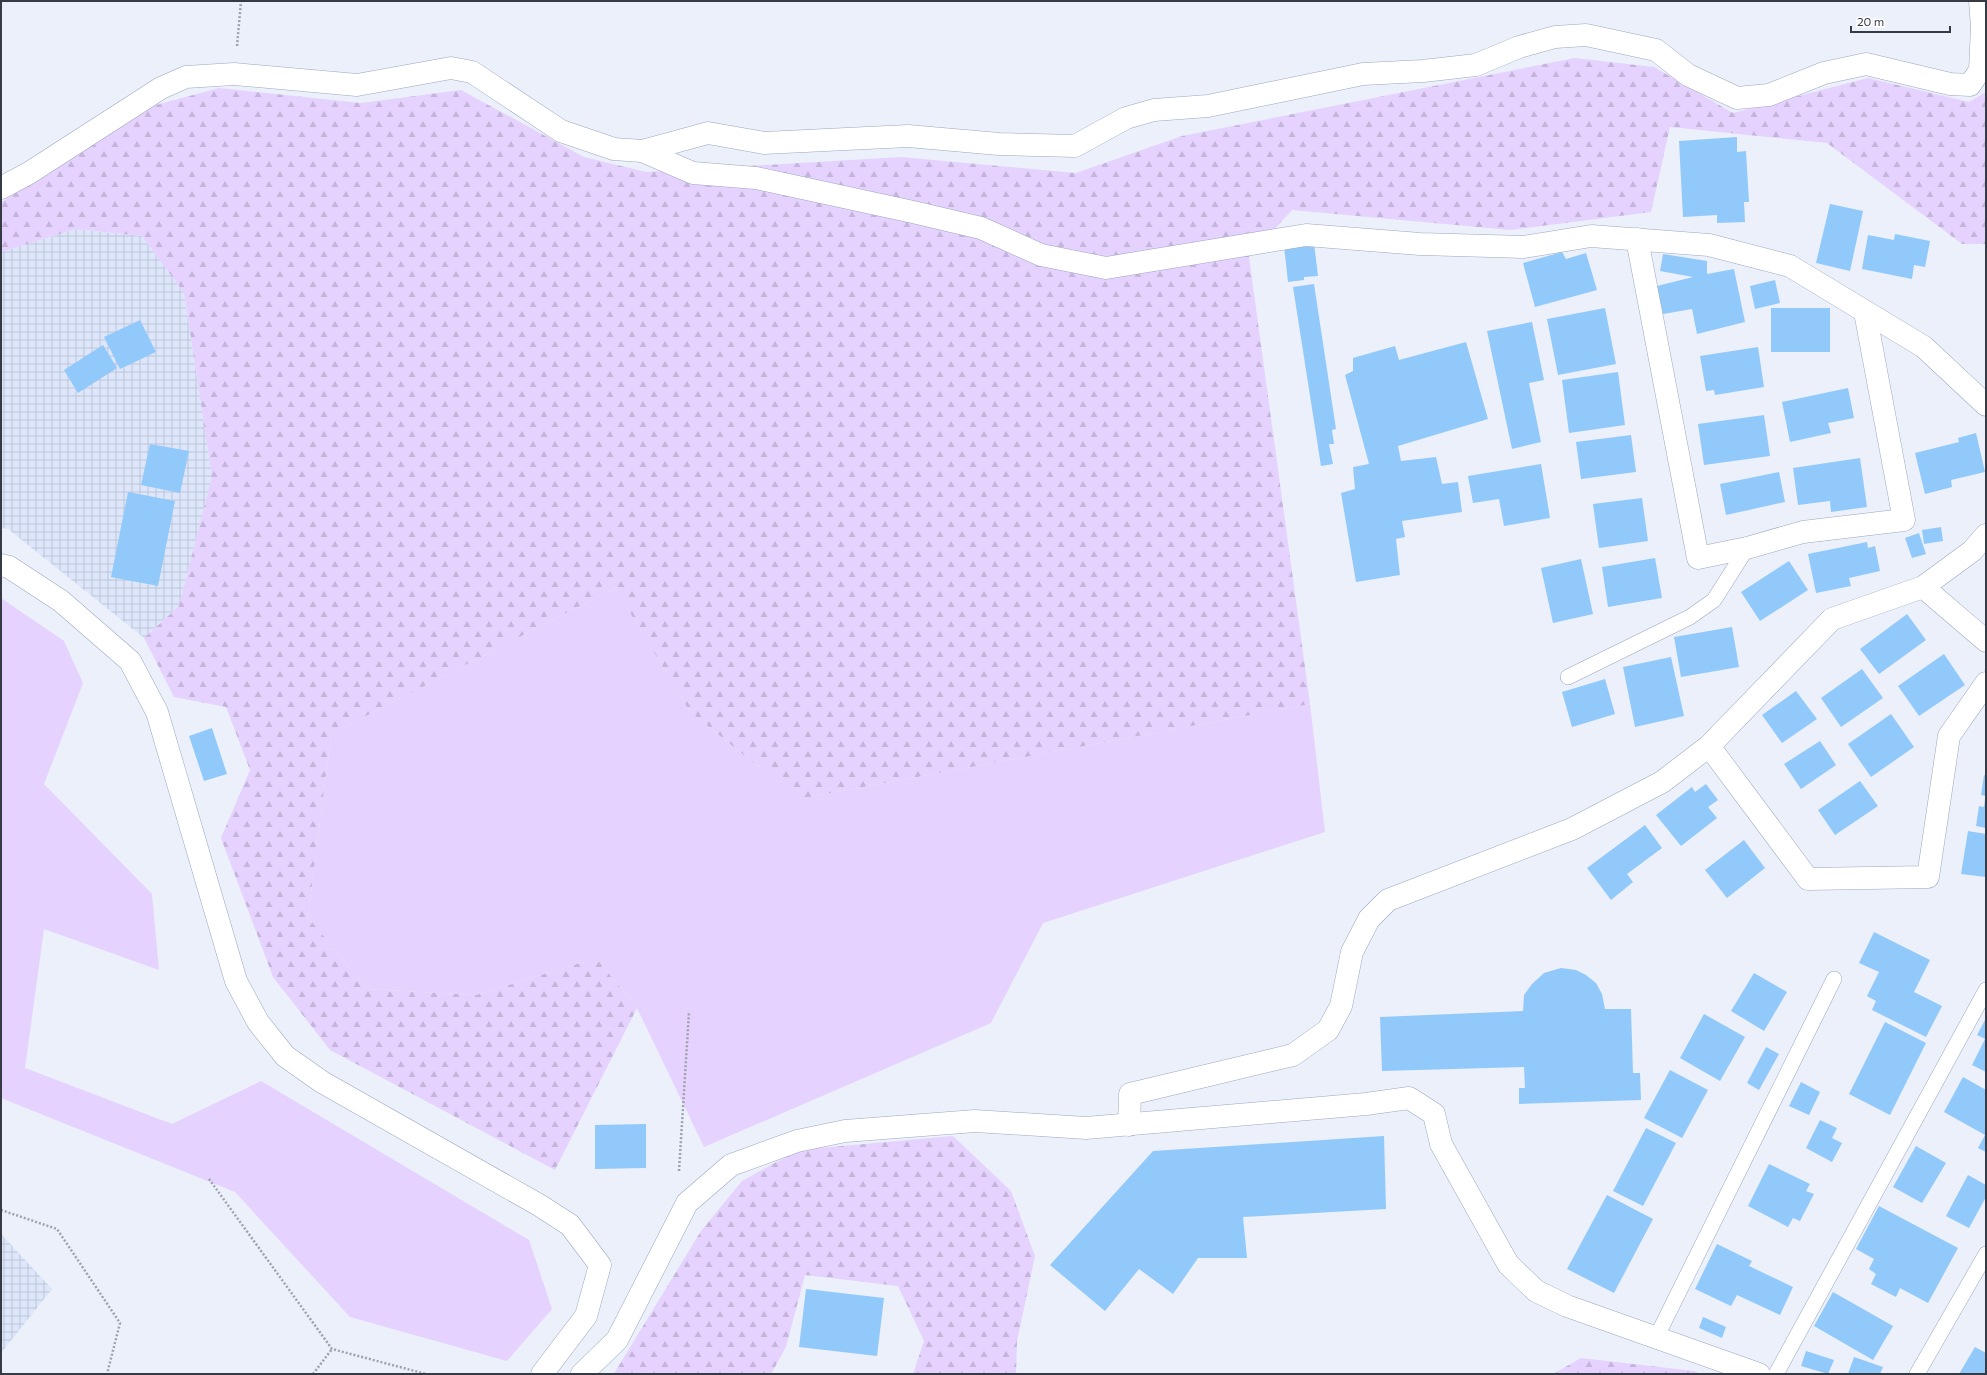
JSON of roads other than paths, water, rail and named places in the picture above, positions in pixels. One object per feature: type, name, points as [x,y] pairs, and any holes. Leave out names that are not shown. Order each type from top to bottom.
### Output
[{"type":"street","points":[[642,151],[708,133],[764,143],[908,136],[999,144],[1075,146],[1126,118],[1154,110],[1208,106],[1363,74],[1423,71],[1476,65],[1519,47],[1547,39],[1586,35],[1656,50],[1688,75],[1737,98],[1769,95],[1824,73],[1866,64],[1950,84],[1970,85],[1980,70],[1982,27],[1980,1]]},
{"type":"street","points":[[1,188],[29,174],[161,88],[186,76],[234,74],[357,85],[451,68],[472,72],[561,131],[614,149],[642,151],[693,173],[756,178],[981,228],[1041,255],[1106,268],[1306,235],[1420,244],[1524,247],[1591,236],[1709,245],[1790,266],[1924,347],[1986,405]]},
{"type":"street","points":[[1637,239],[1698,558],[1747,548],[1803,532],[1904,520],[1865,312]]},
{"type":"street","points":[[1129,1125],[1130,1094],[1293,1056],[1328,1030],[1341,1006],[1352,952],[1369,919],[1388,900],[1572,829],[1662,782],[1709,746],[1832,619],[1924,587],[1972,551],[1986,535]]},
{"type":"street","points":[[1,565],[9,567],[61,601],[130,661],[157,712],[236,981],[258,1022],[285,1056],[322,1082],[539,1205],[570,1225],[600,1265],[586,1316],[542,1374]]},
{"type":"street","points":[[1924,587],[1986,641]]},
{"type":"street","points":[[1709,746],[1808,879],[1928,877],[1949,736],[1986,683]]},
{"type":"street","points":[[582,1374],[617,1340],[687,1203],[731,1165],[797,1140],[845,1131],[975,1122],[1086,1128],[1366,1104],[1409,1098],[1434,1114],[1441,1144],[1508,1264],[1536,1291],[1567,1306],[1759,1374]]},
{"type":"lane","points":[[1568,677],[1690,617],[1714,600],[1747,548]]},
{"type":"lane","points":[[1656,1338],[1834,979]]},
{"type":"lane","points":[[1776,1374],[1986,990]]},
{"type":"lane","points":[[1917,1374],[1986,1254]]}]
